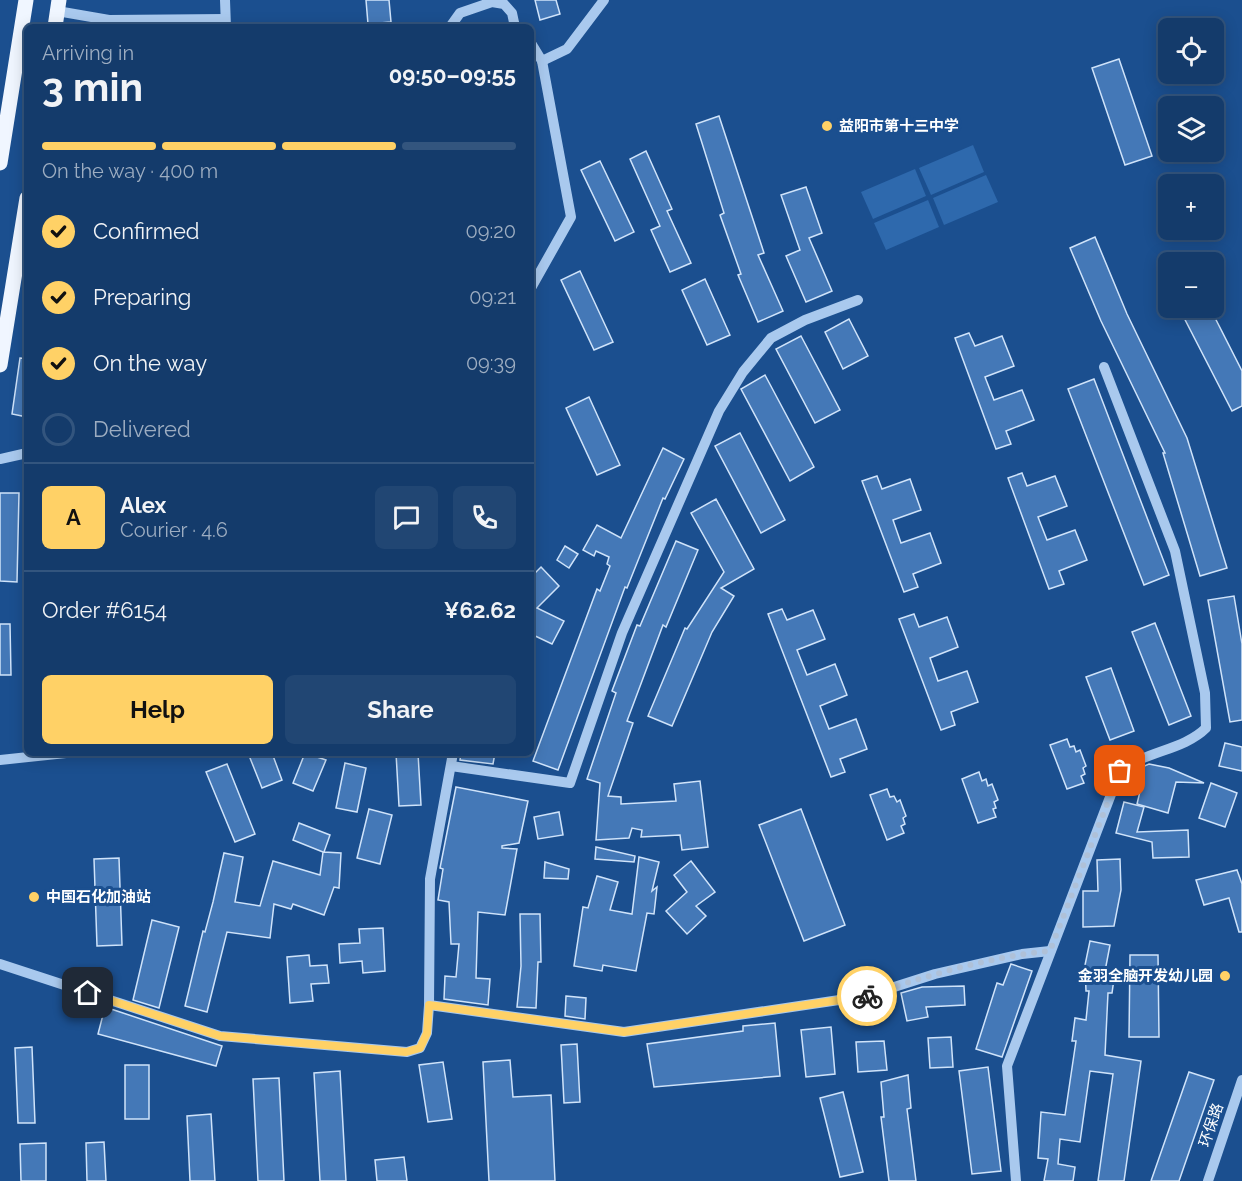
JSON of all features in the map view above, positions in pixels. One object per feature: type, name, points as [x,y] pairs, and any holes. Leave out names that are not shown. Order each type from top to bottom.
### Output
[{"type":"main road","points":[[0,163],[26,0]]},
{"type":"main road","points":[[55,24],[58,6]]},
{"type":"main road","points":[[0,365],[24,217]]},
{"type":"street","points":[[58,6],[109,20],[226,23],[225,0]]},
{"type":"street","points":[[543,61],[567,49],[604,0]]},
{"type":"street","points":[[452,24],[460,13],[492,2],[504,4],[512,13],[514,24]]},
{"type":"street","points":[[534,48],[543,61],[571,217],[534,283]]},
{"type":"street","points":[[451,766],[570,783],[622,633],[720,411],[737,382],[771,338],[805,320],[858,300]]},
{"type":"street","points":[[1016,1181],[1007,1066],[1120,771],[1135,759],[1196,737],[1206,728],[1205,693],[1175,551],[1104,367]]},
{"type":"street","points":[[0,459],[24,454]]},
{"type":"street","points":[[0,760],[38,756]]},
{"type":"street","points":[[0,964],[220,1036],[406,1052],[420,1048],[427,1033],[429,1005],[430,879],[453,756]]},
{"type":"street","points":[[429,1005],[624,1032],[866,996],[934,974],[1022,954],[1050,951]]},
{"type":"street","name":"环保路","points":[[1208,1181],[1242,1080]]},
{"type":"shaded area","points":[[973,145],[984,172],[931,195],[919,168]]},
{"type":"shaded area","points":[[915,169],[926,196],[873,219],[861,192]]},
{"type":"shaded area","points":[[986,175],[998,202],[944,225],[933,198]]},
{"type":"shaded area","points":[[928,200],[939,227],[886,250],[874,223]]},
{"type":"building","points":[[366,0],[389,0],[391,22],[368,24]]},
{"type":"building","points":[[535,0],[556,0],[560,14],[540,20]]},
{"type":"building","points":[[1119,59],[1152,156],[1125,165],[1092,68]]},
{"type":"building","points":[[719,116],[764,253],[758,255],[783,311],[758,322],[738,275],[741,274],[720,215],[724,213],[696,124]]},
{"type":"building","points":[[646,151],[672,209],[667,211],[691,263],[670,272],[651,230],[660,226],[630,159]]},
{"type":"building","points":[[600,161],[634,232],[615,241],[581,170]]},
{"type":"building","points":[[806,187],[822,233],[809,238],[832,291],[806,302],[786,256],[800,250],[781,195]]},
{"type":"building","points":[[1095,237],[1127,314],[1187,438],[1227,568],[1200,576],[1163,453],[1165,453],[1101,321],[1070,248]]},
{"type":"building","points":[[580,271],[613,342],[594,350],[561,280]]},
{"type":"building","points":[[705,279],[730,335],[707,345],[682,290]]},
{"type":"building","points":[[1184,318],[1215,318],[1242,371],[1242,406],[1232,411]]},
{"type":"building","points":[[849,319],[868,356],[843,369],[825,332]]},
{"type":"building","points":[[969,333],[975,346],[1002,336],[1014,366],[985,377],[994,400],[1022,390],[1034,420],[1006,431],[1011,444],[996,449],[955,338]]},
{"type":"building","points":[[801,336],[840,410],[815,423],[776,349]]},
{"type":"building","points":[[20,358],[24,359],[24,416],[12,414]]},
{"type":"building","points":[[765,375],[814,467],[790,481],[741,389]]},
{"type":"building","points":[[1094,379],[1169,575],[1144,585],[1068,389]]},
{"type":"building","points":[[589,397],[620,465],[597,475],[566,408]]},
{"type":"building","points":[[740,433],[785,520],[761,533],[715,446]]},
{"type":"building","points":[[663,448],[684,459],[665,499],[663,498],[627,588],[625,587],[558,770],[533,761],[597,589],[600,591],[610,566],[607,564],[609,557],[596,551],[594,556],[583,550],[597,525],[621,538]]},
{"type":"building","points":[[1022,473],[1027,486],[1055,476],[1067,506],[1038,517],[1047,540],[1075,530],[1087,560],[1059,571],[1064,584],[1049,589],[1008,478]]},
{"type":"building","points":[[877,476],[882,489],[910,479],[921,510],[893,520],[901,543],[930,533],[941,563],[913,574],[918,587],[904,592],[862,481]]},
{"type":"building","points":[[0,493],[19,493],[17,582],[0,581]]},
{"type":"building","points":[[716,499],[754,569],[721,588],[734,596],[712,632],[672,726],[648,716],[685,628],[687,629],[724,572],[691,513]]},
{"type":"building","points":[[676,541],[698,550],[666,627],[663,625],[627,721],[633,723],[608,796],[621,797],[621,804],[676,801],[674,784],[700,781],[708,847],[682,850],[680,835],[641,837],[642,830],[632,828],[629,838],[596,840],[600,783],[587,779],[616,693],[612,691],[637,625],[640,626]]},
{"type":"building","points":[[565,546],[578,554],[569,568],[557,560]]},
{"type":"building","points":[[541,567],[559,586],[537,608],[564,621],[552,644],[534,635],[534,574]]},
{"type":"building","points":[[1234,596],[1242,644],[1242,720],[1230,722],[1208,600]]},
{"type":"building","points":[[782,609],[787,620],[813,610],[825,639],[797,650],[807,675],[835,664],[847,695],[820,706],[829,729],[856,719],[867,749],[840,759],[845,772],[831,777],[768,614]]},
{"type":"building","points":[[914,614],[919,627],[947,617],[958,647],[930,658],[938,681],[967,671],[978,702],[951,712],[955,725],[941,730],[899,619]]},
{"type":"building","points":[[1155,623],[1191,716],[1169,725],[1132,632]]},
{"type":"building","points":[[0,624],[10,624],[11,675],[0,675]]},
{"type":"building","points":[[1111,668],[1134,731],[1110,740],[1086,677]]},
{"type":"building","points":[[1067,739],[1070,747],[1074,746],[1076,752],[1080,750],[1086,766],[1083,768],[1085,774],[1081,776],[1084,783],[1067,789],[1050,745]]},
{"type":"building","points":[[1225,743],[1242,747],[1242,771],[1219,766]]},
{"type":"building","points":[[249,756],[273,756],[282,780],[262,788]]},
{"type":"building","points":[[304,756],[314,756],[326,760],[313,791],[293,783]]},
{"type":"building","points":[[396,756],[418,756],[421,805],[399,806]]},
{"type":"building","points":[[461,756],[494,756],[493,764],[460,760]]},
{"type":"building","points":[[345,763],[366,768],[357,812],[336,808]]},
{"type":"building","points":[[227,764],[255,834],[235,842],[206,772]]},
{"type":"building","points":[[1149,764],[1169,768],[1204,783],[1176,782],[1168,813],[1137,804],[1142,783],[1138,782],[1142,767]]},
{"type":"building","points":[[979,772],[982,781],[986,779],[988,786],[992,784],[998,800],[994,802],[996,808],[993,809],[996,817],[978,823],[962,779]]},
{"type":"building","points":[[1211,783],[1237,793],[1225,827],[1199,818]]},
{"type":"building","points":[[456,787],[528,801],[519,843],[502,846],[502,848],[517,849],[505,915],[478,912],[476,978],[490,979],[488,1005],[444,999],[445,976],[456,977],[459,944],[451,944],[449,902],[438,900],[443,869],[440,868]]},
{"type":"building","points":[[887,789],[890,797],[894,796],[897,802],[900,800],[906,816],[903,818],[905,824],[901,826],[904,833],[887,840],[870,795]]},
{"type":"building","points":[[1124,802],[1144,807],[1137,832],[1188,830],[1189,857],[1153,858],[1152,842],[1116,833]]},
{"type":"building","points":[[369,809],[392,815],[380,864],[357,858]]},
{"type":"building","points":[[801,809],[845,925],[804,941],[759,825]]},
{"type":"building","points":[[559,812],[563,835],[538,839],[534,817]]},
{"type":"building","points":[[299,823],[330,835],[324,852],[341,853],[339,888],[334,887],[324,915],[293,904],[291,909],[274,904],[270,938],[227,932],[207,1012],[185,1006],[224,853],[243,857],[235,902],[260,906],[273,861],[320,875],[323,852],[293,840]]},
{"type":"building","points":[[596,847],[635,856],[634,862],[595,859]]},
{"type":"building","points":[[639,857],[659,862],[652,891],[657,887],[654,914],[647,913],[636,971],[603,965],[602,971],[574,966],[583,907],[588,908],[597,876],[618,882],[610,910],[632,914]]},
{"type":"building","points":[[119,858],[122,945],[97,946],[94,859]]},
{"type":"building","points":[[1120,859],[1121,890],[1114,926],[1083,927],[1083,891],[1098,891],[1097,860]]},
{"type":"building","points":[[691,861],[715,892],[696,906],[706,916],[687,934],[666,911],[687,892],[674,875]]},
{"type":"building","points":[[545,862],[569,869],[568,879],[544,878]]},
{"type":"building","points":[[1237,870],[1242,884],[1242,932],[1239,932],[1229,898],[1204,905],[1196,880]]},
{"type":"building","points":[[520,914],[540,914],[541,962],[538,962],[536,1008],[517,1007],[521,966]]},
{"type":"building","points":[[152,920],[179,927],[159,1008],[133,1000]]},
{"type":"building","points":[[383,928],[385,971],[363,973],[362,961],[340,963],[339,944],[360,943],[359,929]]},
{"type":"building","points":[[1090,941],[1110,945],[1105,971],[1115,972],[1112,993],[1108,993],[1105,1055],[1141,1061],[1124,1181],[1098,1181],[1113,1074],[1090,1071],[1080,1142],[1060,1139],[1058,1164],[1075,1167],[1073,1181],[1044,1181],[1048,1159],[1038,1158],[1041,1112],[1065,1115],[1076,1041],[1072,1041],[1075,1018],[1086,1020],[1089,991],[1086,991],[1085,965]]},
{"type":"building","points":[[309,955],[310,966],[327,965],[329,983],[311,984],[313,1001],[290,1003],[287,957]]},
{"type":"building","points":[[1130,955],[1158,955],[1159,1037],[1129,1037]]},
{"type":"building","points":[[1011,964],[1032,971],[1002,1057],[976,1049],[997,983],[1003,985]]},
{"type":"building","points":[[964,986],[965,1005],[926,1007],[928,1017],[907,1021],[901,993],[922,987]]},
{"type":"building","points":[[566,996],[586,998],[585,1019],[565,1016]]},
{"type":"building","points":[[105,1007],[222,1046],[216,1066],[98,1034]]},
{"type":"building","points":[[775,1023],[780,1076],[654,1087],[647,1044],[743,1031],[743,1026]]},
{"type":"building","points":[[831,1027],[835,1074],[806,1077],[801,1030]]},
{"type":"building","points":[[951,1037],[953,1067],[930,1068],[928,1038]]},
{"type":"building","points":[[884,1041],[887,1070],[858,1072],[856,1042]]},
{"type":"building","points":[[577,1044],[580,1102],[564,1103],[561,1045]]},
{"type":"building","points":[[32,1047],[35,1123],[18,1123],[15,1048]]},
{"type":"building","points":[[510,1060],[513,1097],[551,1095],[555,1181],[489,1181],[483,1062]]},
{"type":"building","points":[[443,1062],[452,1119],[428,1122],[419,1065]]},
{"type":"building","points":[[125,1065],[149,1065],[149,1119],[125,1119]]},
{"type":"building","points":[[988,1067],[1001,1171],[972,1174],[959,1071]]},
{"type":"building","points":[[340,1071],[346,1181],[320,1181],[314,1073]]},
{"type":"building","points":[[1189,1072],[1214,1080],[1179,1181],[1151,1181]]},
{"type":"building","points":[[908,1075],[911,1108],[907,1109],[916,1181],[889,1181],[881,1117],[884,1117],[881,1082]]},
{"type":"building","points":[[279,1078],[284,1181],[258,1181],[253,1079]]},
{"type":"building","points":[[843,1092],[863,1172],[840,1177],[820,1098]]},
{"type":"building","points":[[211,1114],[215,1181],[190,1181],[187,1116]]},
{"type":"building","points":[[104,1142],[106,1181],[87,1181],[86,1143]]},
{"type":"building","points":[[46,1143],[46,1181],[21,1181],[20,1144]]},
{"type":"building","points":[[404,1157],[407,1181],[377,1181],[375,1160]]},
{"type":"way so far","points":[[867,996],[934,974],[1022,954],[1050,951],[1120,771]]},
{"type":"place","name":"益阳市第十三中学","points":[[827,126]]},
{"type":"place","name":"中国石化加油站","points":[[34,897]]},
{"type":"place","name":"金羽全脑开发幼儿园","points":[[1225,976]]},
{"type":"route","points":[[88,993],[220,1036],[406,1052],[420,1048],[427,1033],[429,1005],[624,1032],[867,996]]}]
